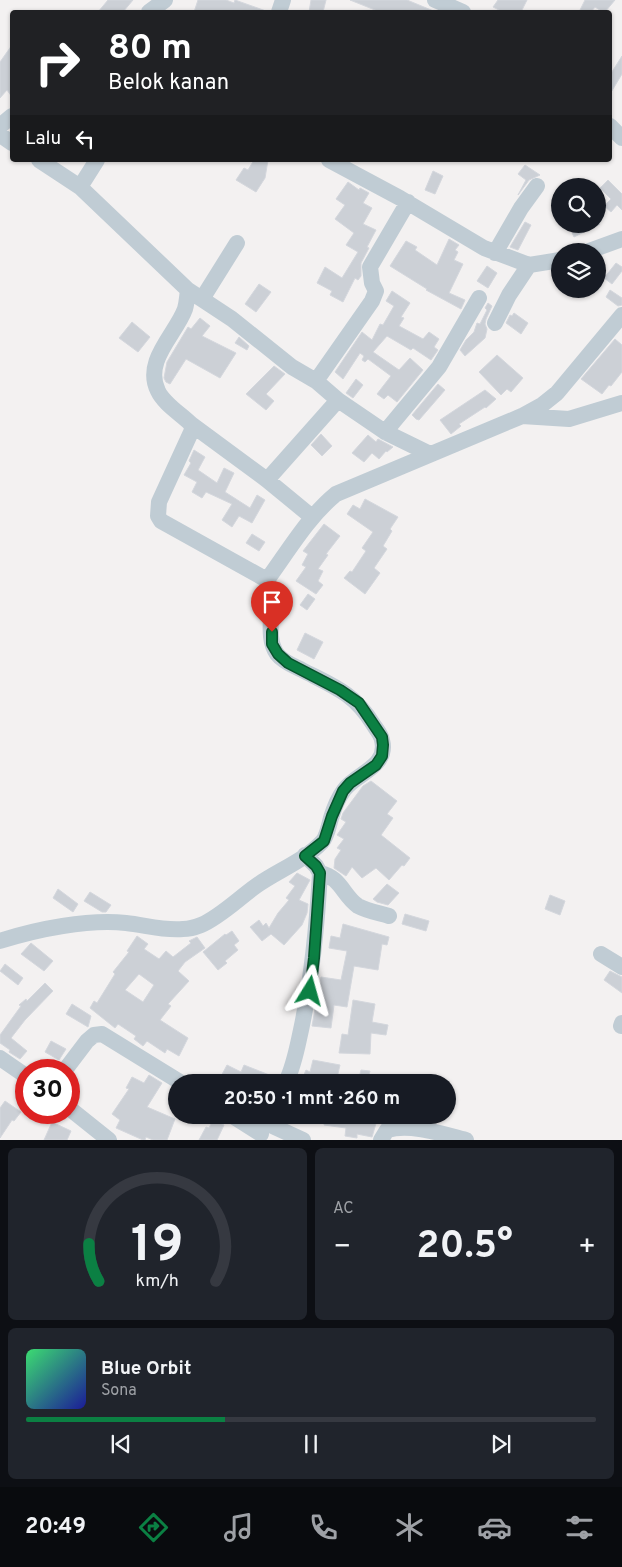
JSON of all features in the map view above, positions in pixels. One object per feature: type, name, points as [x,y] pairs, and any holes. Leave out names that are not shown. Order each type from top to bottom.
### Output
[{"type":"street","points":[[435,0],[458,10]]},
{"type":"street","points":[[0,126],[10,118]]},
{"type":"street","points":[[612,128],[622,138]]},
{"type":"street","points":[[42,162],[80,187],[188,290],[232,319],[292,367],[316,381],[338,400],[385,432],[430,454]]},
{"type":"street","points":[[80,187],[96,162]]},
{"type":"street","points":[[333,162],[408,202],[484,248],[530,265],[551,262]]},
{"type":"street","points":[[495,253],[520,208],[537,186]]},
{"type":"street","points":[[316,381],[372,301],[376,290],[372,282],[370,267],[408,202]]},
{"type":"street","points":[[606,245],[622,239]]},
{"type":"street","points":[[202,299],[237,243]]},
{"type":"street","points":[[495,323],[509,294],[530,265]]},
{"type":"street","points":[[188,290],[184,310],[157,359],[155,382],[158,392],[191,424],[267,480],[312,518]]},
{"type":"street","points":[[385,432],[439,367],[479,298]]},
{"type":"street","points":[[267,580],[312,518],[336,494],[522,416],[542,405],[557,392],[621,317]]},
{"type":"street","points":[[267,480],[338,400]]},
{"type":"street","points":[[522,416],[569,419],[622,403]]},
{"type":"street","points":[[0,941],[26,933],[87,924],[127,923],[165,929],[183,929],[201,925],[257,885],[305,856],[324,841],[343,791],[350,783],[376,765],[382,756],[382,737],[359,703],[340,690],[288,663],[278,654],[272,644],[272,596],[267,580],[161,521],[158,516],[159,502],[190,436],[191,424]]},
{"type":"street","points":[[289,1074],[294,1061],[310,991],[314,958],[320,873],[316,866],[305,856]]},
{"type":"street","points":[[320,873],[329,875],[358,906],[389,916]]},
{"type":"street","points":[[601,954],[622,967]]},
{"type":"street","points":[[73,1059],[87,1040],[94,1035],[102,1034],[168,1075]]},
{"type":"street","points":[[0,1058],[15,1068]]},
{"type":"street","points":[[80,1117],[109,1140]]},
{"type":"street","points":[[264,1128],[303,1140]]},
{"type":"street","points":[[381,1140],[387,1130],[392,1128],[425,1130],[466,1140]]},
{"type":"building","points":[[108,0],[133,0],[125,10],[100,10]]},
{"type":"building","points":[[198,0],[226,0],[234,3],[235,0],[263,10],[195,10]]},
{"type":"building","points":[[311,0],[326,0],[324,10],[309,10]]},
{"type":"building","points":[[350,0],[407,0],[431,10],[375,10]]},
{"type":"building","points":[[498,0],[527,0],[522,10],[499,10],[493,7]]},
{"type":"building","points":[[585,0],[615,0],[607,10],[600,10],[595,7],[593,10],[580,10]]},
{"type":"building","points":[[10,48],[10,94],[7,90],[0,98],[0,62]]},
{"type":"building","points":[[622,56],[622,74],[612,91],[612,72]]},
{"type":"building","points":[[253,162],[268,162],[265,178],[256,192],[236,180],[244,168],[248,170]]},
{"type":"building","points":[[525,165],[540,175],[529,180],[518,195],[526,180],[518,174]]},
{"type":"building","points":[[433,171],[443,176],[435,194],[425,190]]},
{"type":"building","points":[[608,180],[622,194],[622,210],[617,205],[611,212],[606,208],[606,204],[611,199],[606,194],[606,182]]},
{"type":"building","points":[[348,182],[359,190],[360,188],[369,193],[363,203],[372,208],[363,224],[376,230],[361,263],[361,276],[358,280],[355,278],[343,302],[330,295],[332,291],[317,283],[325,267],[342,278],[358,252],[346,245],[354,233],[335,219],[345,205],[336,199]]},
{"type":"building","points":[[525,222],[531,225],[518,250],[510,247]]},
{"type":"building","points":[[572,233],[582,233],[574,237]]},
{"type":"building","points":[[449,239],[459,245],[455,250],[458,252],[454,260],[463,264],[449,293],[465,300],[461,309],[426,290],[390,266],[406,241],[417,247],[415,250],[437,265]]},
{"type":"building","points":[[616,263],[622,267],[622,271],[612,284],[606,280],[606,276]]},
{"type":"building","points":[[487,266],[497,273],[488,288],[477,281]]},
{"type":"building","points":[[259,284],[271,292],[256,312],[245,304]]},
{"type":"building","points":[[610,290],[622,298],[622,305],[618,306],[606,297]]},
{"type":"building","points":[[392,291],[410,303],[401,317],[404,318],[399,326],[423,339],[429,332],[439,339],[434,347],[438,350],[431,360],[413,348],[411,350],[387,336],[373,352],[399,370],[410,358],[423,370],[397,402],[388,395],[384,399],[377,394],[391,376],[368,359],[365,362],[362,360],[364,356],[360,353],[343,379],[335,372],[362,332],[372,340],[380,324],[383,325],[394,306],[386,301]]},
{"type":"building","points":[[488,303],[492,306],[486,319],[487,329],[485,338],[465,356],[460,350],[474,332],[477,323],[480,324],[487,310],[485,308]]},
{"type":"building","points":[[514,313],[528,323],[521,334],[506,323],[510,315],[512,316]]},
{"type":"building","points":[[200,318],[210,326],[202,336],[236,353],[220,378],[186,359],[170,384],[164,378],[167,362],[188,327],[191,329]]},
{"type":"building","points":[[132,322],[150,337],[138,352],[119,338]]},
{"type":"building","points":[[239,337],[249,346],[247,350],[235,343]]},
{"type":"building","points":[[615,339],[622,345],[622,372],[602,394],[581,379]]},
{"type":"building","points":[[497,355],[523,378],[511,392],[507,389],[501,395],[479,372]]},
{"type":"building","points":[[274,366],[285,374],[266,394],[274,401],[266,410],[246,394]]},
{"type":"building","points":[[356,379],[363,385],[353,398],[346,393]]},
{"type":"building","points":[[438,384],[445,390],[419,420],[416,419],[412,415]]},
{"type":"building","points":[[485,390],[496,399],[486,408],[459,424],[461,426],[451,434],[440,420]]},
{"type":"building","points":[[321,434],[332,446],[322,456],[311,445]]},
{"type":"building","points":[[368,435],[376,442],[378,439],[393,447],[386,451],[379,459],[372,453],[364,462],[352,453]]},
{"type":"building","points":[[194,450],[205,457],[198,470],[217,483],[224,468],[234,473],[225,492],[250,508],[257,495],[265,500],[252,523],[239,516],[232,527],[222,520],[232,504],[206,492],[202,498],[192,492],[197,482],[184,475],[191,463],[189,461]]},
{"type":"building","points":[[365,499],[398,517],[390,529],[392,531],[383,546],[387,549],[374,568],[380,573],[365,594],[344,578],[350,571],[352,572],[366,551],[362,548],[373,532],[347,514],[353,505],[360,509]]},
{"type":"building","points":[[324,524],[340,536],[326,554],[328,555],[318,569],[323,571],[318,581],[323,585],[316,594],[296,581],[306,567],[302,565],[308,554],[303,551]]},
{"type":"building","points":[[252,534],[265,542],[259,551],[246,543]]},
{"type":"building","points":[[308,594],[315,599],[307,610],[300,605]]},
{"type":"building","points":[[305,633],[323,642],[314,659],[297,650]]},
{"type":"building","points":[[371,781],[397,801],[387,814],[393,818],[381,835],[410,858],[389,880],[376,868],[362,878],[352,867],[346,876],[334,868],[335,859],[341,850],[337,848],[344,839],[337,835],[346,822],[341,819],[343,813],[363,786]]},
{"type":"building","points":[[297,873],[310,880],[299,900],[308,904],[307,913],[302,925],[284,945],[271,934],[262,941],[250,927],[259,920],[263,926],[266,923],[269,928],[289,900],[286,898],[295,886],[289,882]]},
{"type":"building","points":[[387,884],[399,893],[388,905],[373,899]]},
{"type":"building","points":[[58,889],[78,904],[73,912],[53,898]]},
{"type":"building","points":[[90,892],[111,905],[106,912],[102,912],[84,901]]},
{"type":"building","points":[[550,895],[565,901],[560,915],[545,909]]},
{"type":"building","points":[[405,914],[429,921],[426,931],[402,924]]},
{"type":"building","points":[[343,924],[389,937],[387,945],[382,944],[378,970],[354,966],[347,1007],[334,1005],[331,1028],[312,1026],[321,977],[341,980],[347,951],[329,948],[331,936],[340,938]]},
{"type":"building","points":[[232,931],[239,941],[234,945],[238,950],[218,970],[203,952],[225,934]]},
{"type":"building","points":[[137,936],[148,944],[144,949],[159,959],[166,951],[173,957],[191,943],[189,941],[197,937],[205,948],[185,962],[178,971],[189,981],[168,1004],[171,1006],[160,1020],[188,1038],[179,1056],[167,1049],[165,1053],[147,1041],[143,1046],[134,1039],[136,1036],[118,1024],[115,1028],[90,1008],[94,1001],[97,1003],[115,974],[113,972],[129,952],[127,951]],"holes":[[[139,974],[154,985],[143,1002],[125,990]]]},
{"type":"building","points":[[31,943],[53,961],[44,971],[21,954]]},
{"type":"building","points":[[5,964],[23,978],[18,985],[0,971]]},
{"type":"building","points":[[610,971],[622,977],[622,993],[604,980]]},
{"type":"building","points":[[45,983],[53,991],[25,1020],[11,1038],[27,1051],[20,1059],[0,1043],[0,1035],[21,1006],[19,1005],[26,999],[27,1001]]},
{"type":"building","points":[[353,1000],[375,1004],[372,1022],[388,1025],[386,1035],[371,1033],[370,1054],[339,1053],[342,1034],[348,1035]]},
{"type":"building","points":[[72,1004],[91,1016],[88,1027],[66,1014]]},
{"type":"building","points":[[51,1041],[66,1049],[60,1059],[45,1052]]},
{"type":"building","points":[[313,1060],[340,1065],[338,1074],[304,1074],[306,1070],[310,1072]]},
{"type":"building","points":[[227,1065],[241,1072],[244,1065],[267,1074],[222,1074]]},
{"type":"building","points":[[361,1070],[370,1071],[369,1074],[360,1074]]},
{"type":"building","points":[[149,1075],[162,1083],[147,1107],[168,1116],[168,1124],[173,1124],[167,1140],[153,1140],[146,1137],[143,1140],[116,1128],[120,1120],[112,1114],[129,1089],[126,1088],[132,1077],[144,1083]]},
{"type":"building","points":[[5,1101],[15,1108],[15,1120],[12,1120],[0,1138],[0,1108]]},
{"type":"building","points":[[51,1124],[56,1124],[71,1131],[67,1140],[44,1140]]},
{"type":"building","points":[[211,1124],[224,1125],[217,1140],[199,1140],[206,1127],[209,1128]]},
{"type":"building","points":[[376,1124],[372,1137],[357,1134],[357,1138],[345,1136],[346,1128],[324,1125]]},
{"type":"route","points":[[272,632],[272,644],[278,654],[288,663],[340,690],[359,703],[382,737],[383,745],[382,756],[376,765],[350,783],[343,791],[337,802],[324,841],[305,856],[316,866],[320,873],[310,991]]}]
